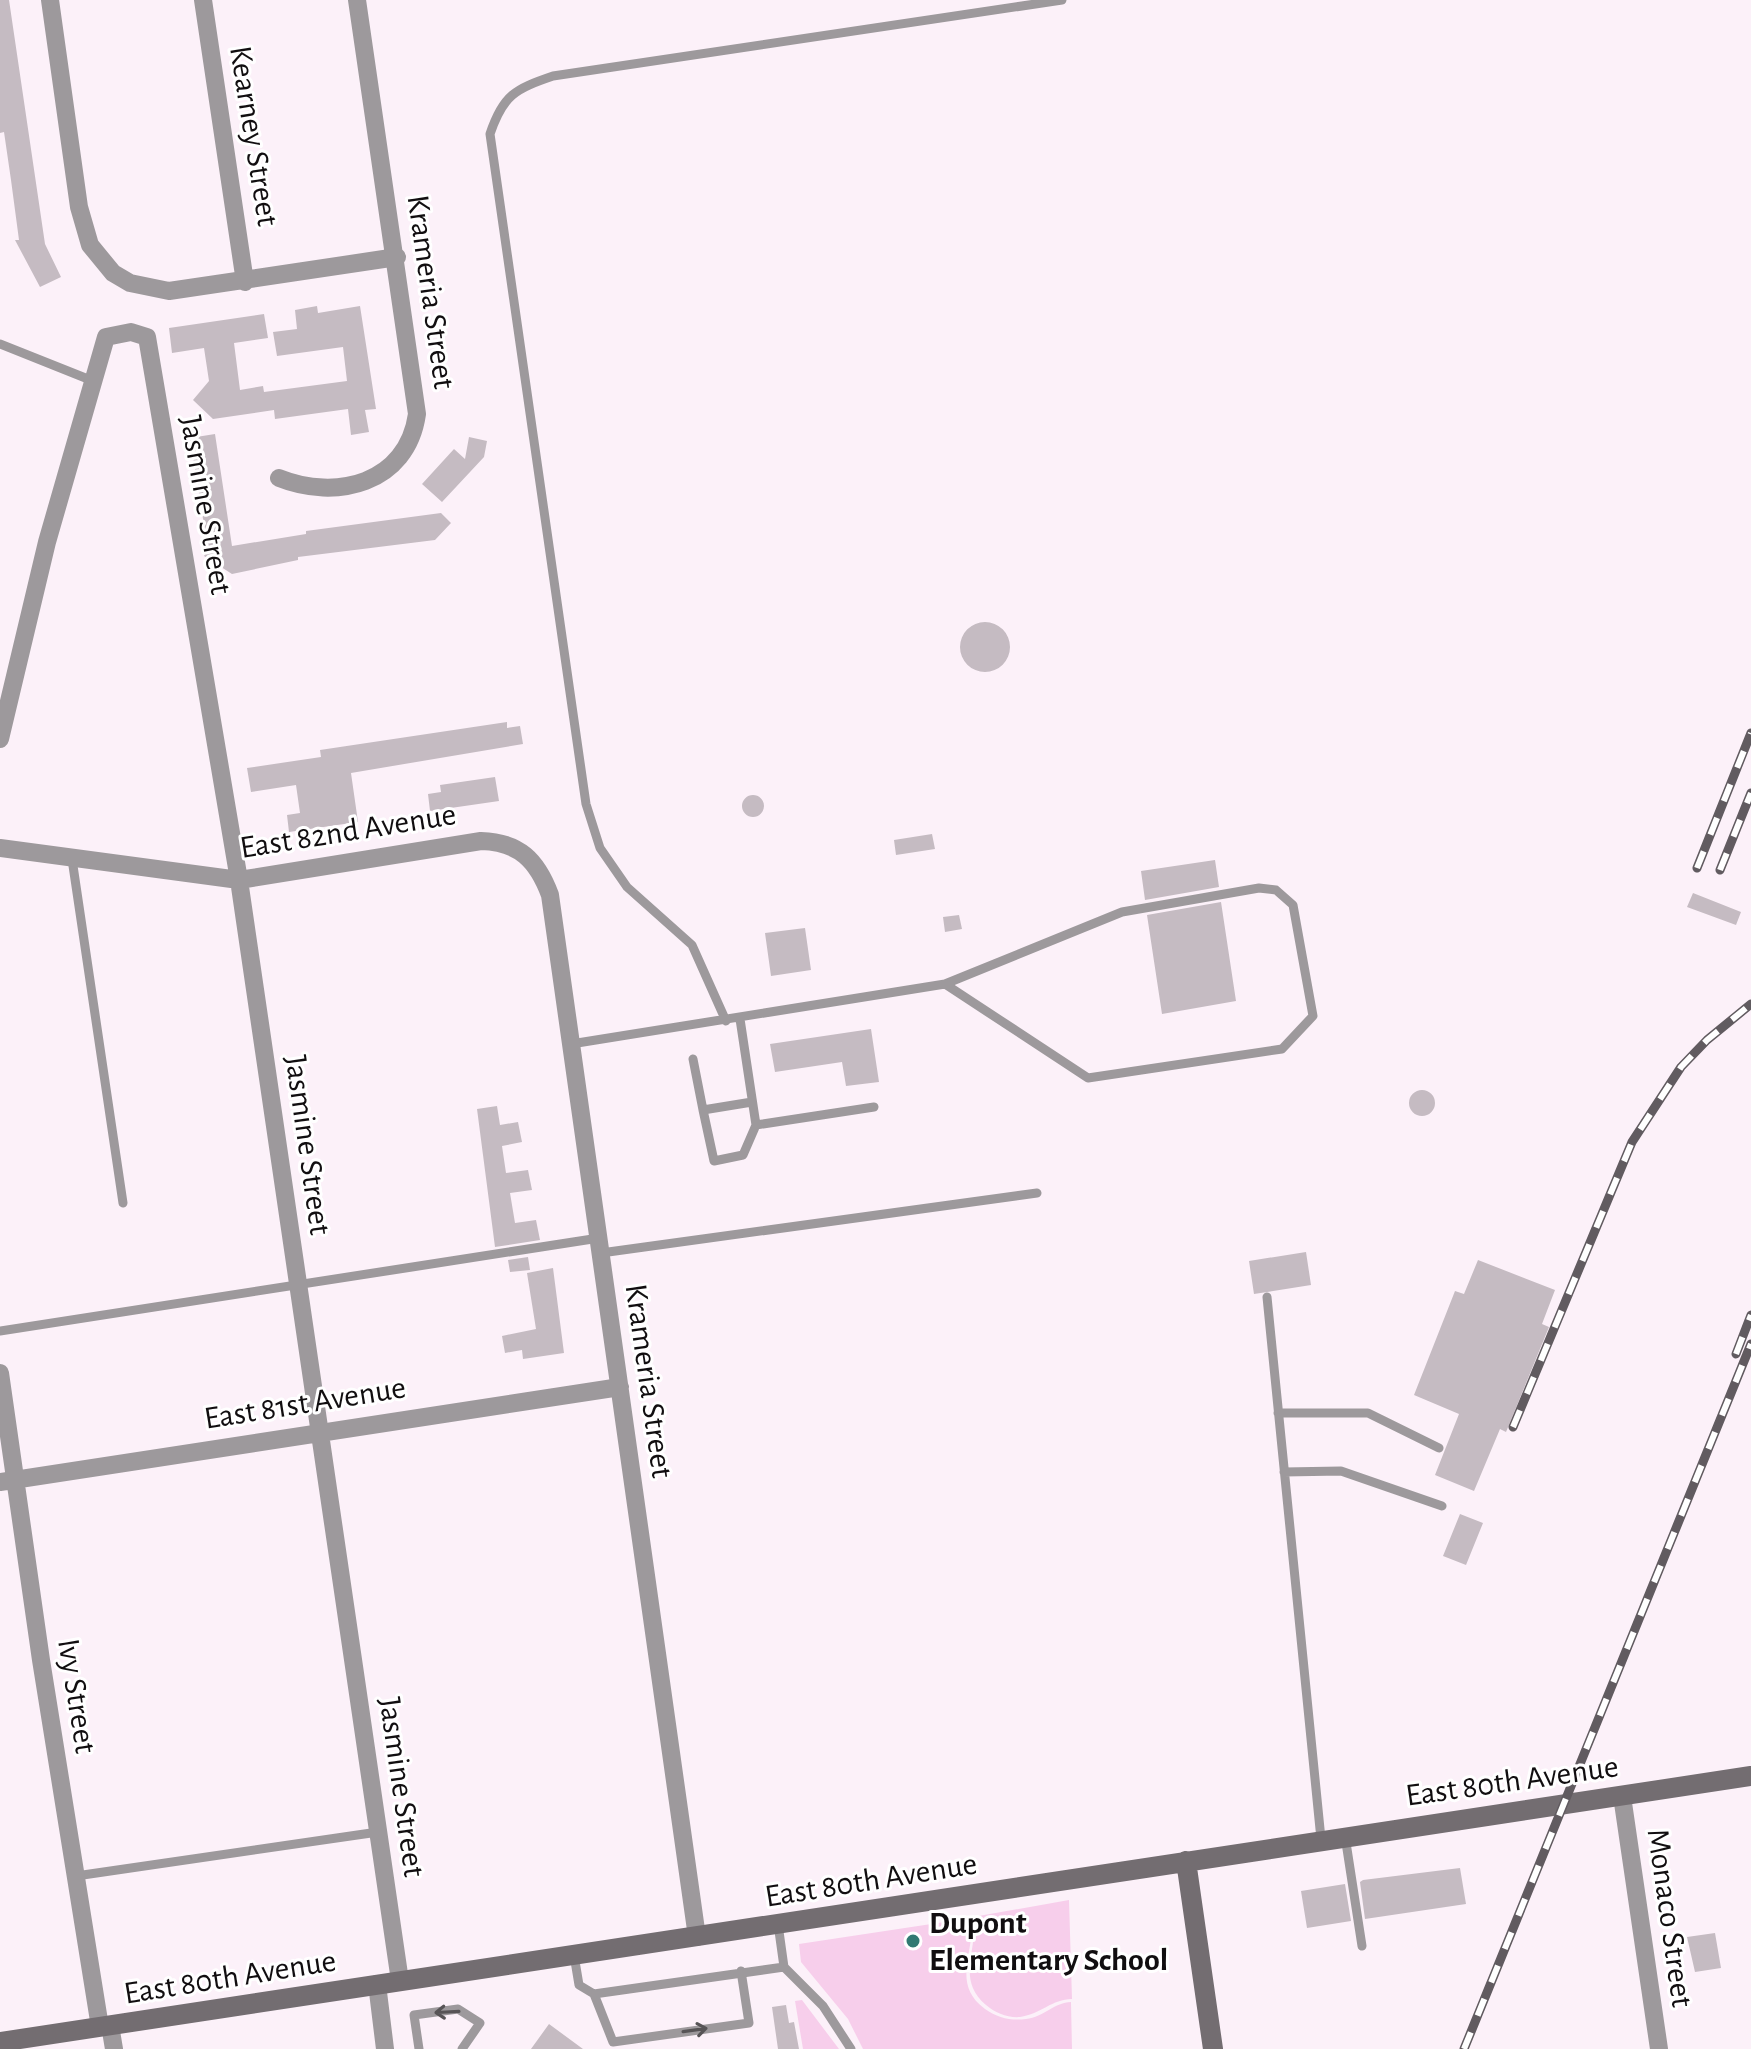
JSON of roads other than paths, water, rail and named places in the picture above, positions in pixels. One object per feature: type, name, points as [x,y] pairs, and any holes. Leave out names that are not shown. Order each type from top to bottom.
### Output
[{"type":"street","points":[[50,0],[79,207],[90,245],[113,273],[141,286],[169,291],[397,257]]},
{"type":"street","name":"Kearney Street","points":[[203,0],[245,282]]},
{"type":"street","name":"Krameria Street","points":[[279,478],[319,490],[352,487],[383,473],[409,443],[417,414],[397,257],[357,0]]},
{"type":"street","name":"Jasmine Street","points":[[93,381],[106,337],[131,332],[147,337],[239,880],[400,1981]]},
{"type":"street","points":[[0,739],[47,542],[93,381]]},
{"type":"street","name":"East 82nd Avenue","points":[[0,848],[239,880],[481,841],[514,846]]},
{"type":"street","name":"Krameria Street","points":[[514,846],[535,864],[550,895],[697,1937]]},
{"type":"street","name":"Ivy Street","points":[[0,1373],[8,1481],[76,1876],[105,2026],[114,2049]]},
{"type":"street","name":"East 81st Avenue","points":[[8,1481],[620,1387]]},
{"type":"street","name":"East 80th Avenue","points":[[0,2042],[1751,1776]]},
{"type":"street","name":"Monaco Street","points":[[1622,1796],[1659,2049]]},
{"type":"street","points":[[1186,1861],[1213,2049]]},
{"type":"street","points":[[377,1984],[385,2049]]},
{"type":"lane","points":[[726,1021],[692,945],[627,887],[600,848],[586,804],[490,134],[499,106],[520,87],[553,76],[1062,0]]},
{"type":"lane","points":[[0,344],[93,381]]},
{"type":"lane","points":[[72,859],[123,1203]]},
{"type":"lane","points":[[571,1044],[945,984],[1122,912],[1259,888],[1276,890],[1293,905],[1313,1016],[1282,1049],[1088,1078],[945,984]]},
{"type":"lane","points":[[693,1059],[714,1161],[743,1155],[756,1125],[740,1019]]},
{"type":"lane","points":[[703,1110],[752,1102]]},
{"type":"lane","points":[[756,1125],[874,1107]]},
{"type":"lane","points":[[0,1331],[298,1285],[1037,1193]]},
{"type":"lane","points":[[1267,1297],[1321,1839]]},
{"type":"lane","points":[[1278,1413],[1368,1413],[1439,1448]]},
{"type":"lane","points":[[1284,1472],[1341,1471],[1442,1506]]},
{"type":"lane","points":[[76,1876],[378,1832]]},
{"type":"lane","points":[[1345,1836],[1362,1946]]},
{"type":"lane","points":[[778,1924],[784,1967],[823,2006],[851,2049]]},
{"type":"lane","points":[[574,1955],[579,1985],[594,1994],[613,2042],[749,2023],[741,1971]]},
{"type":"lane","points":[[594,1994],[784,1967]]},
{"type":"lane","points":[[419,2049],[414,2015],[458,2009],[480,2023],[462,2049]]},
{"type":"railway","points":[[1697,868],[1751,733]]},
{"type":"railway","points":[[1720,870],[1751,793]]},
{"type":"railway","points":[[1513,1427],[1632,1142],[1681,1067],[1707,1040],[1751,1004]]},
{"type":"railway","points":[[1736,1354],[1751,1315]]},
{"type":"railway","points":[[1464,2049],[1751,1344]]},
{"type":"place","name":"Dupont Elementary School","points":[[913,1941]]}]
